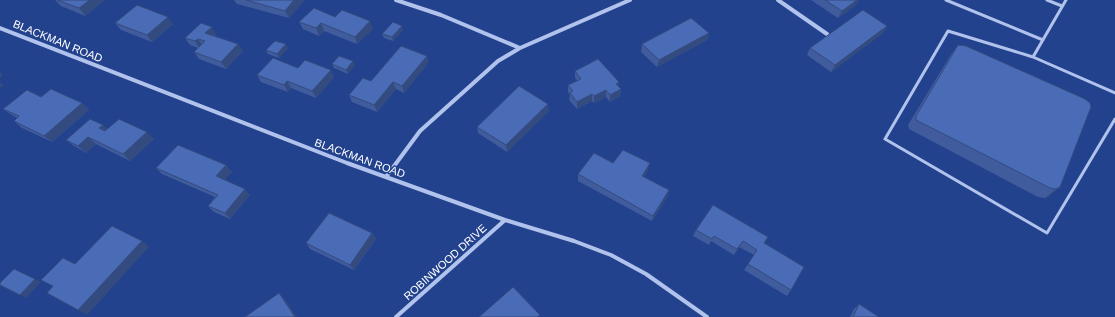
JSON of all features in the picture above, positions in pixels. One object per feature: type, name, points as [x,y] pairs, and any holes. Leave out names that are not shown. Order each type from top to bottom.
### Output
[{"type":"street","points":[[396,0],[441,15],[520,48]]},
{"type":"street","points":[[386,177],[420,130],[498,61],[520,48],[630,0]]},
{"type":"street","points":[[778,0],[827,34]]},
{"type":"street","name":"BLACKMAN ROAD","points":[[0,28],[225,117],[386,177],[505,220],[611,254],[646,274],[707,317]]},
{"type":"street","name":"ROBINWOOD DRIVE","points":[[396,317],[505,220]]},
{"type":"lane","points":[[946,0],[1043,40]]},
{"type":"lane","points":[[1047,0],[1062,6]]},
{"type":"lane","points":[[1033,57],[1066,0]]},
{"type":"lane","points":[[1115,93],[1033,57],[948,31],[885,139],[1047,233],[1115,119]]},
{"type":"building","points":[[57,0],[90,0],[79,8]]},
{"type":"building","points":[[246,0],[294,0],[285,11]]},
{"type":"building","points":[[825,0],[857,0],[842,11]]},
{"type":"building","points":[[137,5],[168,17],[147,35],[115,23]]},
{"type":"building","points":[[314,8],[335,17],[342,10],[370,21],[355,37],[321,23],[316,28],[299,22]]},
{"type":"building","points":[[863,10],[887,26],[835,65],[810,48]]},
{"type":"building","points":[[691,18],[709,33],[659,60],[642,44]]},
{"type":"building","points":[[393,22],[402,26],[392,37],[382,34]]},
{"type":"building","points":[[201,23],[212,27],[205,33],[238,44],[221,62],[194,52],[205,41],[198,39],[195,41],[185,38]]},
{"type":"building","points":[[275,41],[286,44],[277,54],[266,50]]},
{"type":"building","points":[[958,45],[966,46],[1085,99],[1090,103],[1091,107],[1060,187],[1056,189],[1050,188],[916,120],[916,116]]},
{"type":"building","points":[[401,46],[427,56],[402,86],[393,82],[374,105],[349,95],[363,78],[371,81]]},
{"type":"building","points":[[339,56],[353,61],[346,70],[332,64]]},
{"type":"building","points":[[273,58],[298,68],[305,60],[331,70],[312,91],[287,81],[284,85],[257,75]]},
{"type":"building","points":[[598,59],[619,82],[616,84],[621,89],[610,95],[606,90],[594,96],[592,94],[577,102],[570,93],[573,91],[568,85],[581,79],[575,71]]},
{"type":"building","points":[[519,86],[548,104],[506,145],[477,127]]},
{"type":"building","points":[[51,89],[82,103],[44,136],[14,121],[19,116],[3,109],[27,90],[41,97]]},
{"type":"building","points":[[90,119],[103,125],[99,128],[105,131],[119,119],[147,132],[123,154],[88,137],[78,146],[66,140]]},
{"type":"building","points":[[178,145],[226,165],[216,176],[245,189],[225,213],[208,206],[218,195],[156,168]]},
{"type":"building","points":[[623,150],[650,163],[642,176],[669,190],[653,216],[578,174],[594,153],[613,163]]},
{"type":"building","points":[[713,205],[768,237],[764,243],[804,267],[791,290],[748,264],[757,250],[743,241],[737,249],[714,236],[712,239],[696,230]]},
{"type":"building","points":[[329,213],[372,233],[350,265],[306,243]]},
{"type":"building","points":[[112,226],[142,241],[78,310],[47,293],[53,286],[41,280],[63,258],[75,264]]},
{"type":"building","points":[[14,269],[35,279],[20,295],[0,285],[0,283]]},
{"type":"building","points":[[513,287],[540,315],[537,317],[479,317]]},
{"type":"building","points":[[279,293],[295,317],[245,317]]},
{"type":"building","points":[[859,304],[879,317],[853,317]]}]
